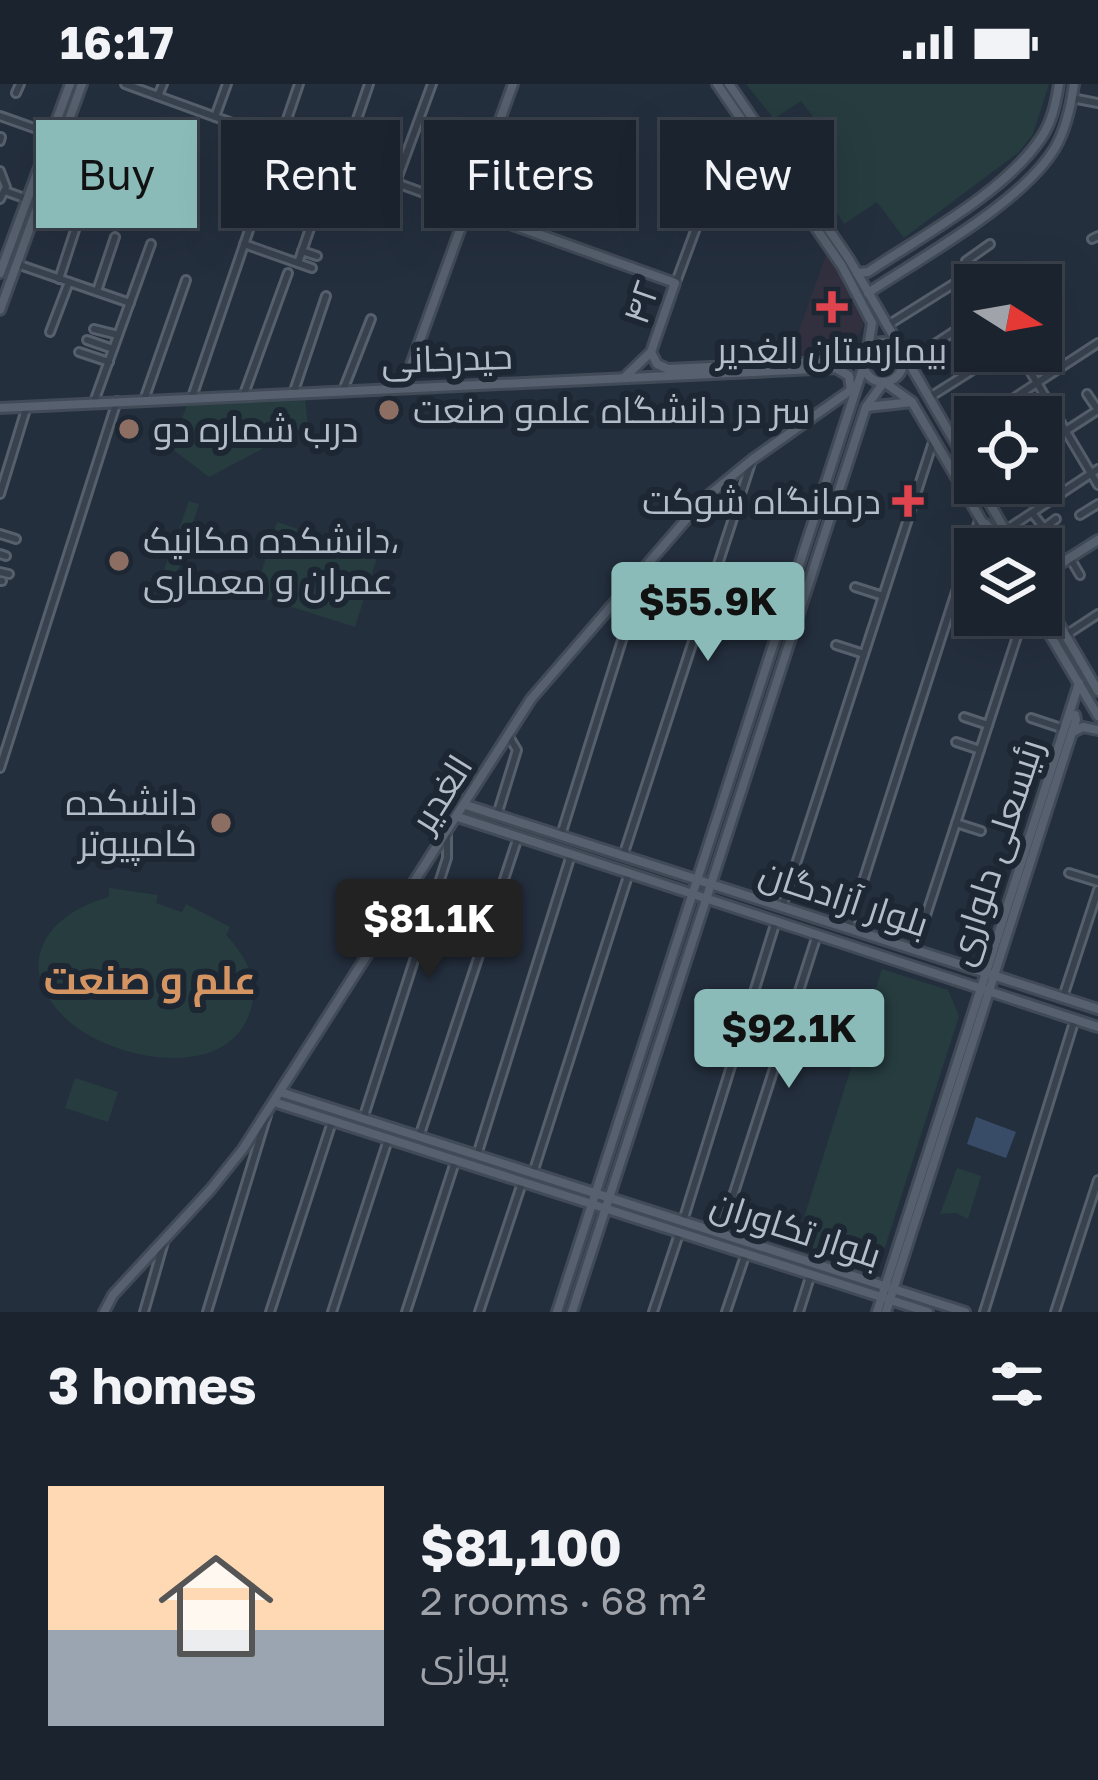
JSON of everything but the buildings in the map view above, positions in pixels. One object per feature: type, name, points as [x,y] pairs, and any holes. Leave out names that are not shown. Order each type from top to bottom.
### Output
[{"type":"main road","points":[[56,120],[70,84]]},
{"type":"main road","points":[[0,310],[82,84]]},
{"type":"main road","points":[[500,120],[513,84]]},
{"type":"main road","points":[[557,1312],[863,368],[872,323],[842,266],[717,84]]},
{"type":"main road","points":[[729,84],[857,273],[953,438]]},
{"type":"main road","points":[[857,273],[868,272],[1016,168],[1052,117],[1059,84]]},
{"type":"main road","points":[[868,293],[1028,182],[1054,150],[1074,84]]},
{"type":"main road","points":[[0,273],[36,175]]},
{"type":"main road","points":[[403,387],[461,228]]},
{"type":"main road","points":[[522,228],[676,283]]},
{"type":"main road","points":[[3,258],[17,264]]},
{"type":"main road","name":"۴۲","points":[[651,352],[676,283]]},
{"type":"main road","points":[[623,377],[651,352],[657,364],[668,369],[843,361],[884,341],[900,350]]},
{"type":"main road","points":[[572,1312],[867,404],[884,382],[901,371],[900,350]]},
{"type":"main road","name":"حیدرخانی","points":[[0,408],[836,368],[849,376],[853,393]]},
{"type":"main road","points":[[863,368],[869,377],[912,402],[980,519],[990,528]]},
{"type":"main road","points":[[853,393],[867,404],[912,402]]},
{"type":"main road","name":"الغدیر","points":[[104,1312],[113,1295],[211,1190],[268,1112],[531,699],[703,500],[752,459],[853,393]]},
{"type":"main road","points":[[830,404],[848,415]]},
{"type":"main road","points":[[1062,563],[1098,540]]},
{"type":"main road","points":[[1062,629],[1095,682]]},
{"type":"main road","points":[[1050,636],[1098,716]]},
{"type":"main road","name":"رئیسعلی دلواری","points":[[882,1312],[1081,688]]},
{"type":"main road","name":"رئیسعلی دلواری","points":[[1067,727],[1098,730]]},
{"type":"main road","points":[[466,805],[696,879]]},
{"type":"main road","points":[[458,817],[691,894]]},
{"type":"main road","name":"بلوار آزادگان","points":[[696,879],[1098,1009]]},
{"type":"main road","name":"بلوار آزادگان","points":[[691,894],[1098,1027]]},
{"type":"main road","points":[[277,1098],[363,1119],[598,1191]]},
{"type":"main road","points":[[277,1098],[332,1122],[593,1204]]},
{"type":"main road","name":"بلوار تکاوران","points":[[598,1191],[812,1274],[965,1312]]},
{"type":"main road","name":"بلوار تکاوران","points":[[593,1204],[721,1233],[928,1312]]},
{"type":"street","points":[[125,84],[223,120]]},
{"type":"street","points":[[158,96],[163,84]]},
{"type":"street","points":[[215,117],[227,84]]},
{"type":"street","points":[[286,120],[299,84]]},
{"type":"street","points":[[357,120],[369,84]]},
{"type":"street","points":[[400,170],[432,84]]},
{"type":"street","points":[[1072,98],[1098,103]]},
{"type":"street","points":[[0,116],[36,129]]},
{"type":"street","points":[[0,171],[6,181],[3,195],[27,199]]},
{"type":"street","points":[[59,278],[76,228]]},
{"type":"street","points":[[192,397],[249,228]]},
{"type":"street","points":[[298,263],[310,228]]},
{"type":"street","name":"۴۲","points":[[676,283],[696,228]]},
{"type":"street","points":[[96,292],[115,237]]},
{"type":"street","points":[[94,402],[151,244]]},
{"type":"street","points":[[244,244],[312,268]]},
{"type":"street","points":[[885,326],[970,273],[966,261],[990,244]]},
{"type":"street","points":[[302,250],[317,256]]},
{"type":"street","points":[[17,264],[130,303]]},
{"type":"street","points":[[244,394],[288,273]]},
{"type":"street","points":[[144,400],[187,280]]},
{"type":"street","points":[[50,332],[69,282]]},
{"type":"street","points":[[294,391],[326,296]]},
{"type":"street","points":[[344,388],[371,319]]},
{"type":"street","points":[[94,329],[118,335]]},
{"type":"street","points":[[907,362],[954,332]]},
{"type":"street","points":[[86,340],[113,349]]},
{"type":"street","points":[[1016,396],[1098,343]]},
{"type":"street","points":[[79,352],[109,362]]},
{"type":"street","points":[[929,398],[970,372]]},
{"type":"street","points":[[1030,372],[1094,471],[1098,485]]},
{"type":"street","points":[[1062,434],[1098,410],[1087,394]]},
{"type":"street","points":[[0,768],[117,401]]},
{"type":"street","points":[[0,494],[27,406]]},
{"type":"street","points":[[782,907],[934,438]]},
{"type":"street","points":[[623,856],[752,459]]},
{"type":"street","points":[[1008,528],[1094,471]]},
{"type":"street","points":[[1080,514],[1098,504]]},
{"type":"street","points":[[1033,512],[1044,528],[1056,519]]},
{"type":"street","points":[[848,928],[980,519]]},
{"type":"street","points":[[0,534],[16,539]]},
{"type":"street","points":[[1070,558],[1080,574]]},
{"type":"street","points":[[561,835],[645,568]]},
{"type":"street","points":[[855,587],[883,596]]},
{"type":"street","points":[[1066,635],[1098,614]]},
{"type":"street","points":[[915,950],[1017,636]]},
{"type":"street","points":[[836,645],[864,654]]},
{"type":"street","points":[[1081,688],[1095,682]]},
{"type":"street","points":[[964,717],[988,725]]},
{"type":"street","points":[[1030,718],[1067,727]]},
{"type":"street","points":[[497,815],[517,750],[508,735]]},
{"type":"street","points":[[956,742],[980,750]]},
{"type":"street","points":[[956,823],[981,831]]},
{"type":"street","points":[[363,1119],[447,858],[447,835]]},
{"type":"street","points":[[419,1137],[518,837]]},
{"type":"street","points":[[477,1155],[571,854]]},
{"type":"street","points":[[1063,997],[1098,886],[1070,873]]},
{"type":"street","points":[[533,1173],[629,874]]},
{"type":"street","points":[[652,1312],[776,921]]},
{"type":"street","points":[[394,928],[422,938]]},
{"type":"street","points":[[721,1233],[817,935]]},
{"type":"street","points":[[983,1312],[1075,1019]]},
{"type":"street","points":[[206,1312],[268,1112]]},
{"type":"street","points":[[270,1312],[332,1122]]},
{"type":"street","points":[[332,1312],[388,1140]]},
{"type":"street","points":[[406,1312],[455,1162]]},
{"type":"street","points":[[1055,1312],[1098,1180]]},
{"type":"street","points":[[478,1312],[522,1183]]},
{"type":"street","points":[[143,1312],[164,1242]]},
{"type":"street","points":[[726,1312],[746,1252]]},
{"type":"street","points":[[799,1312],[812,1274]]},
{"type":"shaded area","name":"بیمارستان الغدیر","points":[[827,252],[863,318],[863,327],[849,352],[790,356]]},
{"type":"green space","points":[[746,84],[1049,84],[1033,134],[1019,152],[904,238],[877,202],[844,224],[834,209],[834,153],[838,150],[834,120],[815,120],[801,101],[774,119]]},
{"type":"green space","points":[[305,399],[308,425],[209,477],[171,448],[187,405]]},
{"type":"green space","points":[[189,501],[199,504],[177,574],[164,570]]},
{"type":"green space","points":[[277,522],[378,555],[355,627],[254,595]]},
{"type":"green space","points":[[109,888],[158,895],[156,903],[182,912],[186,904],[230,927],[226,935],[246,963],[254,994],[248,1017],[234,1038],[213,1051],[161,1058],[106,1044],[64,1017],[40,978],[44,943],[69,915],[109,897]]},
{"type":"green space","points":[[882,969],[948,990],[959,1016],[878,1269],[796,1243]]},
{"type":"green space","points":[[75,1078],[118,1092],[108,1122],[65,1108]]},
{"type":"green space","points":[[957,1168],[981,1176],[968,1219],[956,1213],[940,1214]]},
{"type":"water","points":[[976,1117],[1016,1132],[1006,1158],[967,1144]]},
{"type":"place","name":"بیمارستان الغدیر","points":[[832,307]]},
{"type":"place","name":"سر در دانشگاه علمو صنعت","points":[[389,410]]},
{"type":"place","name":"درب شماره دو","points":[[129,429]]},
{"type":"place","name":"درمانگاه شوکت","points":[[908,501]]},
{"type":"place","name":"دانشکده مکانیک، عمران و معماری","points":[[119,561]]},
{"type":"place","name":"دانشکده کامپیوتر","points":[[221,823]]},
{"type":"district","name":"علم و صنعت","points":[[150,980]]}]
